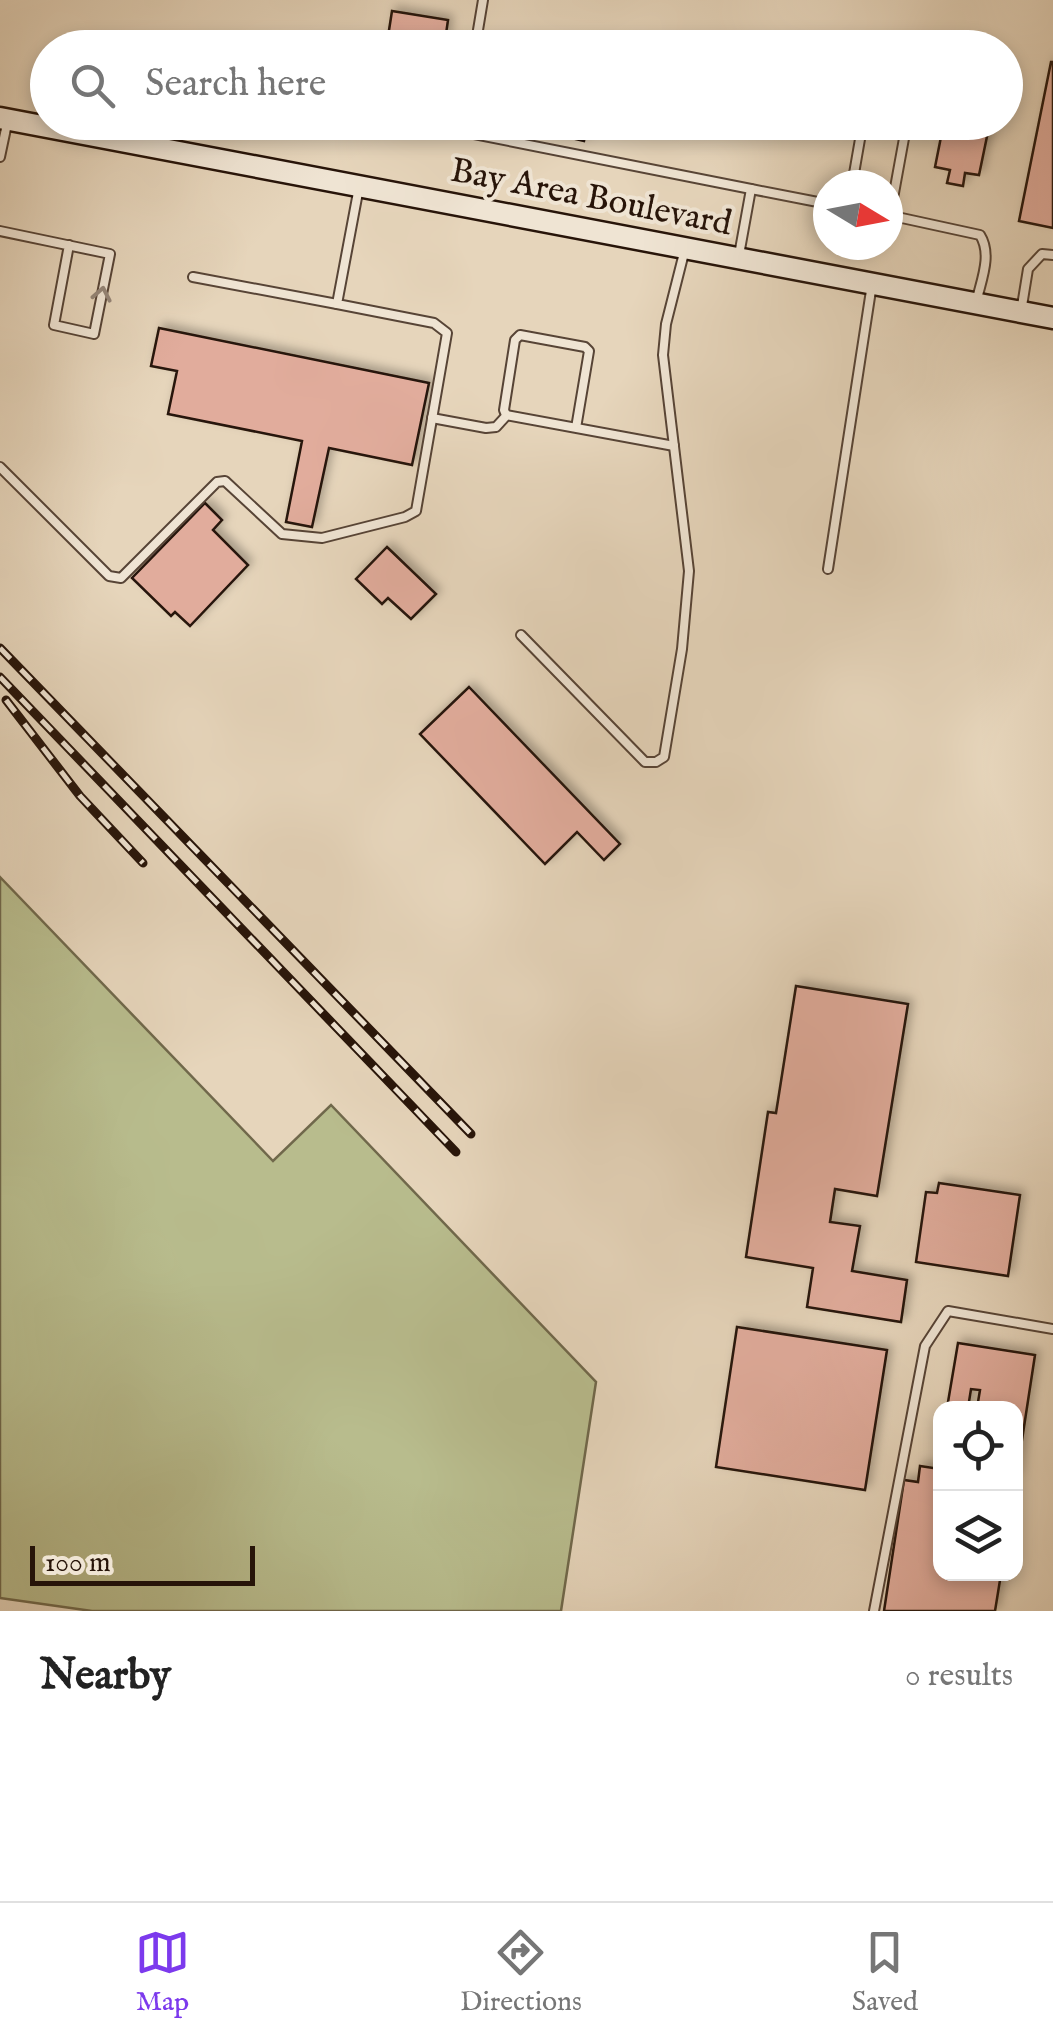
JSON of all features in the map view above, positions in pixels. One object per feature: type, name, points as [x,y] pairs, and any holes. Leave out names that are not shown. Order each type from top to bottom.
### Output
[{"type":"main road","name":"Bay Area Boulevard","points":[[4,119],[30,124]]},
{"type":"main road","name":"Bay Area Boulevard","points":[[114,140],[1053,318]]},
{"type":"lane","points":[[478,30],[484,0]]},
{"type":"lane","points":[[0,156],[4,119]]},
{"type":"lane","points":[[522,140],[813,201]]},
{"type":"lane","points":[[855,170],[860,140]]},
{"type":"lane","points":[[898,170],[904,140]]},
{"type":"lane","points":[[337,304],[359,187]]},
{"type":"lane","points":[[738,259],[751,189]]},
{"type":"lane","points":[[903,218],[980,235],[985,242],[986,258],[976,304]]},
{"type":"lane","points":[[0,231],[70,245],[110,254],[94,334],[54,326],[70,245]]},
{"type":"lane","points":[[521,636],[644,762],[664,757],[690,571],[663,355],[666,324],[686,249]]},
{"type":"lane","points":[[1021,312],[1028,269],[1042,254],[1053,255]]},
{"type":"lane","points":[[0,467],[109,576],[120,578],[217,482],[225,481],[282,534],[322,538],[405,518],[416,510],[447,333],[434,322],[193,278]]},
{"type":"lane","points":[[828,569],[872,284]]},
{"type":"lane","points":[[506,415],[515,340],[520,335],[585,347],[589,351],[576,428]]},
{"type":"lane","points":[[506,415],[674,446]]},
{"type":"lane","points":[[432,418],[486,428],[496,427],[506,415]]},
{"type":"lane","points":[[874,1611],[925,1346],[940,1322],[948,1311],[1053,1328]]},
{"type":"green space","points":[[0,877],[273,1161],[331,1105],[596,1382],[561,1611],[92,1611],[0,1598]]},
{"type":"building","points":[[392,11],[448,20],[447,30],[389,30]]},
{"type":"building","points":[[1053,62],[1053,228],[1019,221]]},
{"type":"building","points":[[940,140],[986,140],[979,175],[965,173],[963,186],[947,183],[950,170],[935,167]]},
{"type":"building","points":[[159,328],[429,383],[412,465],[329,448],[312,527],[286,522],[302,441],[168,414],[177,371],[151,366]]},
{"type":"building","points":[[205,503],[222,520],[213,530],[248,565],[190,626],[175,612],[171,616],[132,578]]},
{"type":"building","points":[[387,547],[436,594],[411,619],[388,598],[382,604],[356,579]]},
{"type":"building","points":[[469,687],[620,844],[604,860],[577,832],[545,864],[420,734]]},
{"type":"building","points":[[796,986],[908,1004],[877,1196],[835,1189],[830,1222],[860,1226],[852,1271],[907,1280],[901,1322],[807,1307],[813,1268],[746,1257],[768,1112],[776,1113]]},
{"type":"building","points":[[939,1183],[1020,1195],[1008,1276],[916,1262],[926,1192],[937,1193]]},
{"type":"building","points":[[737,1327],[887,1350],[865,1490],[716,1467]]},
{"type":"building","points":[[958,1343],[1035,1355],[1023,1433],[1023,1401],[978,1401],[980,1390],[971,1389],[969,1401],[948,1401]]},
{"type":"building","points":[[920,1466],[933,1468],[933,1581],[1000,1581],[995,1611],[884,1611],[904,1480],[918,1482]]},
{"type":"railway","points":[[0,648],[471,1134]]},
{"type":"railway","points":[[0,677],[456,1152]]},
{"type":"railway","points":[[6,700],[80,796],[143,863]]}]
